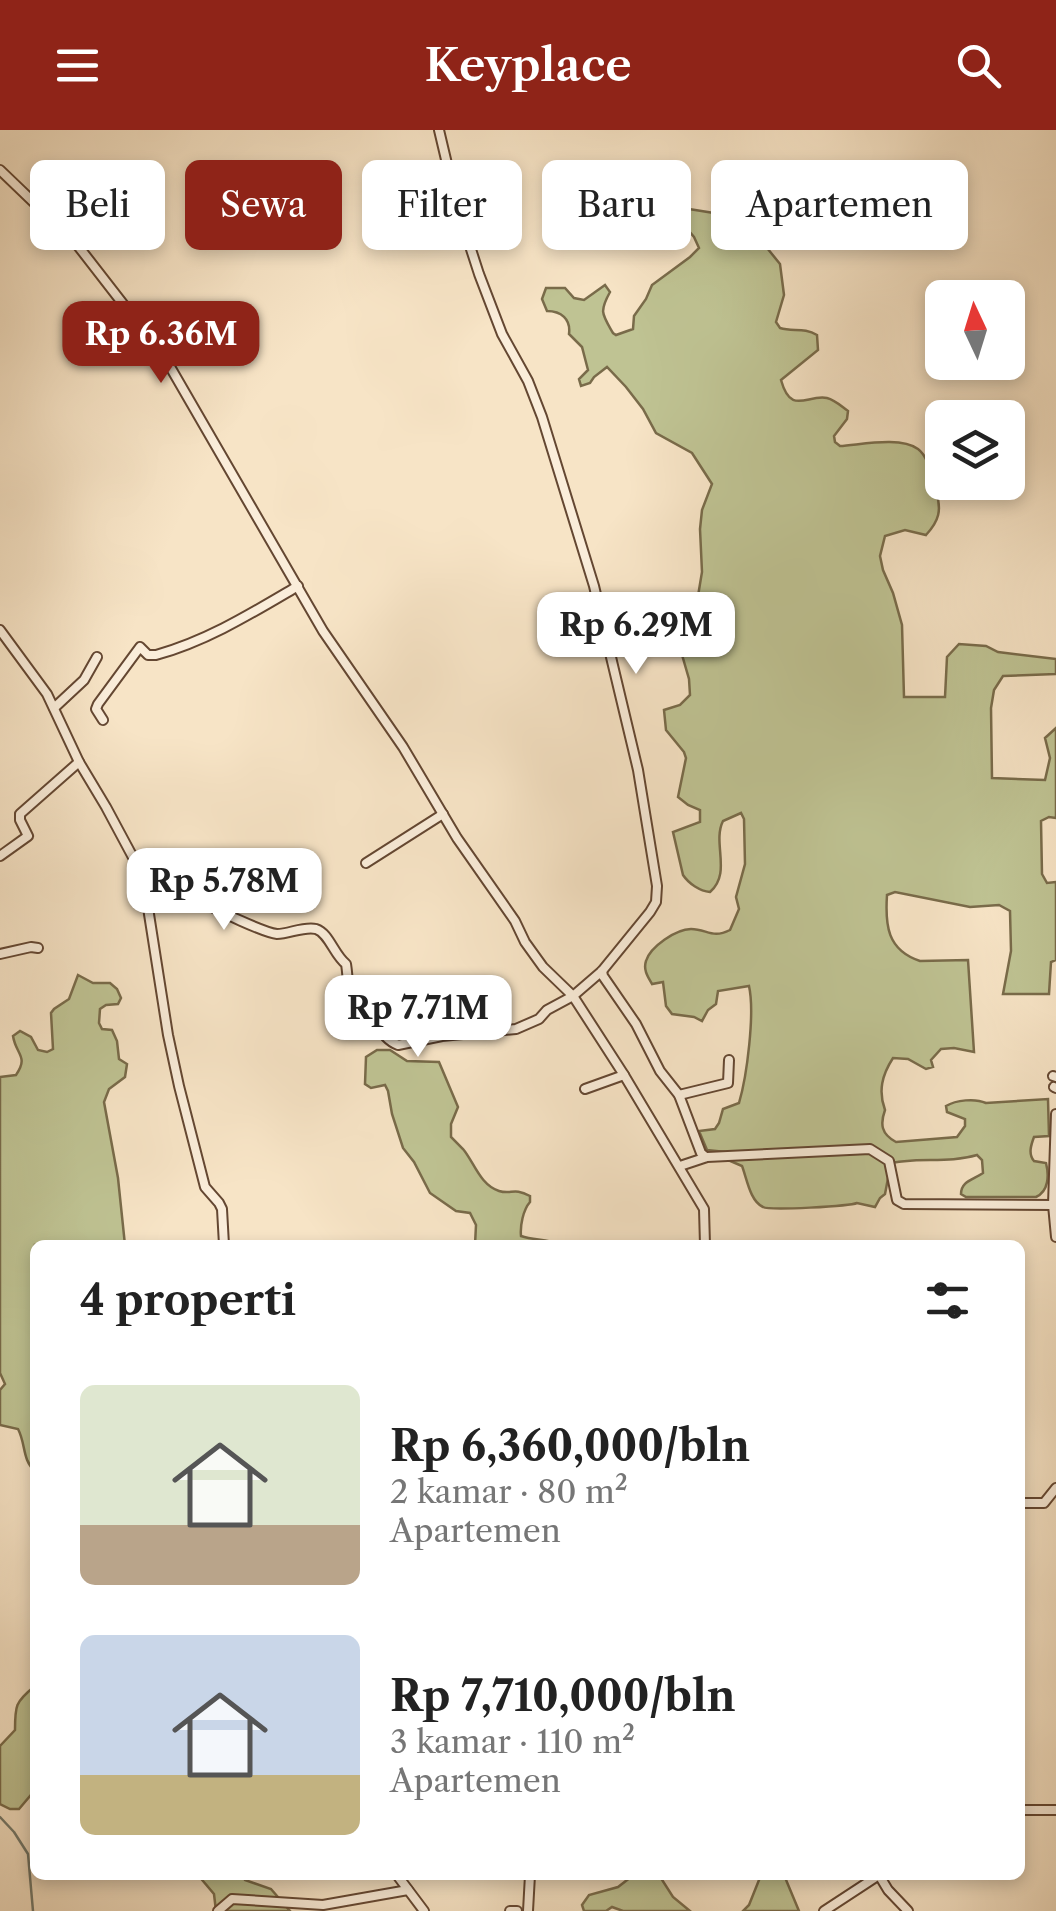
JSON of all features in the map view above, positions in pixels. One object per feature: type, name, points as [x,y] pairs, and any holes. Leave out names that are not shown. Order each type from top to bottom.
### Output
[{"type":"street","points":[[140,870],[167,868],[202,902],[264,932],[322,932],[337,958],[346,964],[354,1000],[368,1012],[384,1036],[393,1044],[402,1045],[442,1036],[524,1027],[573,996],[602,971],[650,912],[657,895],[638,770],[594,586],[542,417],[528,381],[502,334],[479,274],[456,206],[439,130]]},
{"type":"street","points":[[0,170],[76,242],[166,358],[323,631],[403,747],[525,942],[573,996],[680,1166],[704,1208],[704,1240]]},
{"type":"street","points":[[103,720],[96,709],[98,704],[140,647],[148,655],[156,655],[196,641],[298,586]]},
{"type":"street","points":[[0,630],[47,694],[79,762],[140,870],[179,1086],[206,1188],[222,1209],[224,1240]]},
{"type":"street","points":[[54,708],[84,680],[97,657]]},
{"type":"street","points":[[0,856],[28,836],[20,814],[79,762]]},
{"type":"street","points":[[366,863],[443,814]]},
{"type":"street","points":[[0,954],[38,948]]},
{"type":"street","points":[[602,971],[660,1071],[679,1096],[706,1157]]},
{"type":"street","points":[[679,1096],[728,1083],[729,1060]]},
{"type":"street","points":[[585,1089],[624,1075]]},
{"type":"street","points":[[1056,1114],[1056,1237]]},
{"type":"street","points":[[680,1166],[706,1157],[870,1148],[889,1161],[894,1192],[904,1204],[1054,1205]]},
{"type":"street","points":[[1025,1503],[1044,1503],[1056,1488]]},
{"type":"street","points":[[1025,1810],[1056,1810]]},
{"type":"street","points":[[401,1880],[424,1911]]},
{"type":"street","points":[[528,1911],[530,1880]]},
{"type":"street","points":[[824,1911],[871,1880]]},
{"type":"street","points":[[882,1880],[908,1911]]},
{"type":"street","points":[[218,1911],[232,1899],[324,1904],[408,1890]]},
{"type":"green space","points":[[691,209],[711,213],[711,250],[769,250],[780,264],[784,295],[776,322],[780,328],[817,335],[818,350],[781,380],[785,391],[795,400],[827,398],[848,411],[847,419],[834,436],[835,442],[840,446],[901,443],[918,449],[925,458],[925,500],[938,500],[936,520],[926,535],[905,530],[885,536],[880,556],[902,625],[904,697],[945,697],[947,657],[959,644],[1056,659],[1056,674],[1003,676],[994,690],[991,708],[992,778],[1045,780],[1050,758],[1045,738],[1056,728],[1056,818],[1041,821],[1042,874],[1047,883],[1056,882],[1056,960],[1051,962],[1049,994],[1003,994],[1011,951],[1010,911],[999,905],[970,907],[895,892],[887,895],[886,906],[890,935],[909,956],[920,961],[968,960],[974,1052],[941,1049],[931,1060],[933,1067],[926,1069],[908,1059],[893,1058],[882,1083],[885,1132],[896,1142],[957,1137],[965,1119],[947,1112],[946,1106],[950,1104],[966,1100],[986,1103],[1048,1099],[1049,1136],[1034,1137],[1031,1149],[1034,1161],[1046,1163],[1048,1173],[1046,1187],[1036,1197],[961,1194],[965,1183],[983,1173],[982,1160],[977,1155],[886,1164],[889,1173],[885,1194],[875,1207],[857,1203],[763,1207],[752,1195],[742,1166],[728,1160],[725,1152],[707,1150],[699,1131],[715,1129],[723,1109],[739,1103],[749,1044],[749,986],[718,991],[716,1004],[702,1021],[672,1014],[666,1006],[663,982],[652,984],[645,967],[653,950],[671,935],[691,929],[724,933],[730,930],[739,909],[736,897],[745,864],[741,813],[723,821],[719,839],[720,876],[710,892],[683,875],[673,832],[700,822],[700,810],[678,797],[686,758],[666,730],[664,710],[680,705],[690,695],[678,641],[696,608],[702,572],[702,510],[712,484],[692,453],[656,433],[643,409],[607,367],[581,386],[579,379],[588,370],[582,347],[569,334],[564,317],[547,311],[542,299],[546,288],[565,288],[574,298],[584,300],[605,285],[610,292],[603,313],[613,333],[633,329],[634,316],[652,285],[699,248]]},
{"type":"green space","points":[[78,975],[93,983],[110,983],[121,998],[118,1004],[100,1009],[99,1023],[102,1029],[112,1030],[119,1059],[127,1064],[125,1077],[109,1089],[104,1102],[124,1240],[30,1240],[30,1465],[18,1429],[0,1425],[0,1390],[5,1384],[0,1373],[0,1077],[16,1075],[20,1069],[22,1059],[13,1036],[20,1031],[31,1037],[38,1050],[53,1049],[51,1013],[69,999]]},
{"type":"green space","points":[[377,1050],[390,1050],[407,1061],[439,1062],[458,1107],[451,1137],[492,1188],[530,1196],[521,1236],[544,1240],[475,1240],[476,1225],[470,1213],[456,1211],[430,1193],[403,1148],[385,1085],[371,1088],[365,1084],[366,1057]]},
{"type":"green space","points":[[30,1691],[30,1796],[19,1809],[10,1809],[0,1804],[0,1746],[15,1730],[20,1701]]},
{"type":"green space","points":[[202,1880],[245,1880],[271,1889],[290,1911],[216,1911],[214,1894]]},
{"type":"green space","points":[[627,1880],[662,1880],[673,1897],[690,1911],[623,1911],[612,1907],[606,1911],[584,1911],[582,1905],[589,1895],[618,1887]]},
{"type":"green space","points":[[759,1880],[786,1880],[799,1911],[743,1911]]},
{"type":"waterway","points":[[0,1817],[28,1854],[30,1877]]},
{"type":"waterway","points":[[30,1880],[33,1911]]}]
